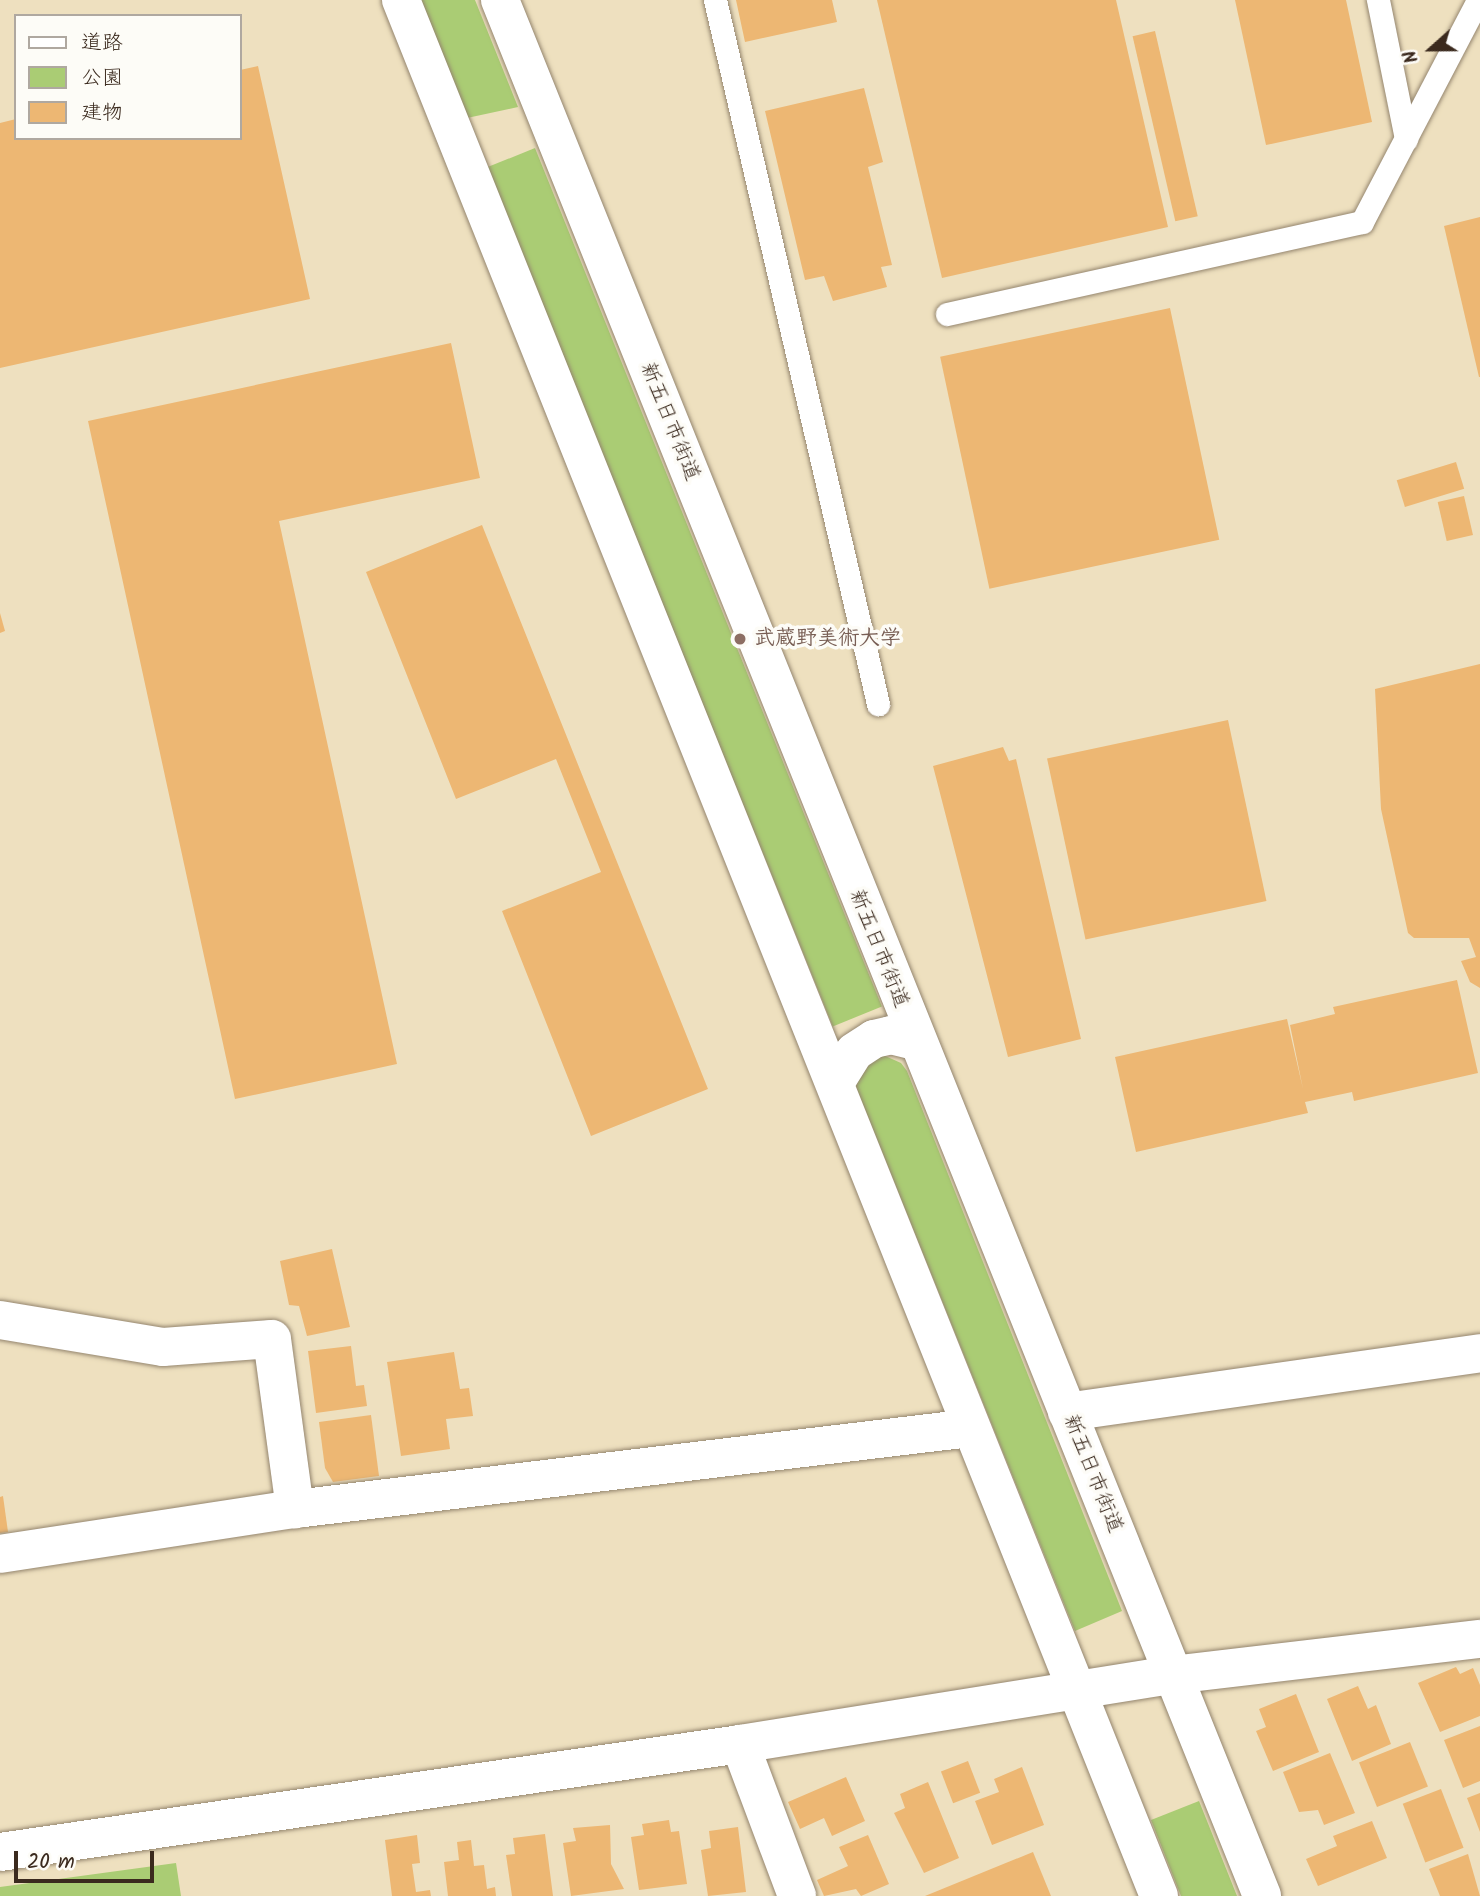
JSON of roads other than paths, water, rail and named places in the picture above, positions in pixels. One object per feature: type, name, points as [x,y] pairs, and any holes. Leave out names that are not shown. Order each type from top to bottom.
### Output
[{"type":"street","points":[[401,0],[1159,1896]]},
{"type":"street","name":"新五日市街道","points":[[500,0],[915,1041],[1262,1896]]},
{"type":"street","points":[[835,1083],[854,1052],[874,1039],[891,1035],[915,1041]]},
{"type":"street","points":[[0,1320],[163,1347],[272,1339],[295,1509]]},
{"type":"street","points":[[1067,1412],[1480,1353]]},
{"type":"street","points":[[0,1554],[295,1509],[970,1427]]},
{"type":"street","points":[[0,1852],[740,1744],[1173,1675],[1480,1639]]},
{"type":"street","points":[[740,1744],[797,1896]]},
{"type":"lane","points":[[715,0],[878,704]]},
{"type":"lane","points":[[1378,0],[1406,139]]},
{"type":"lane","points":[[947,314],[1363,222],[1478,0]]},
{"type":"place","name":"武蔵野美術大学","points":[[740,639]]}]
